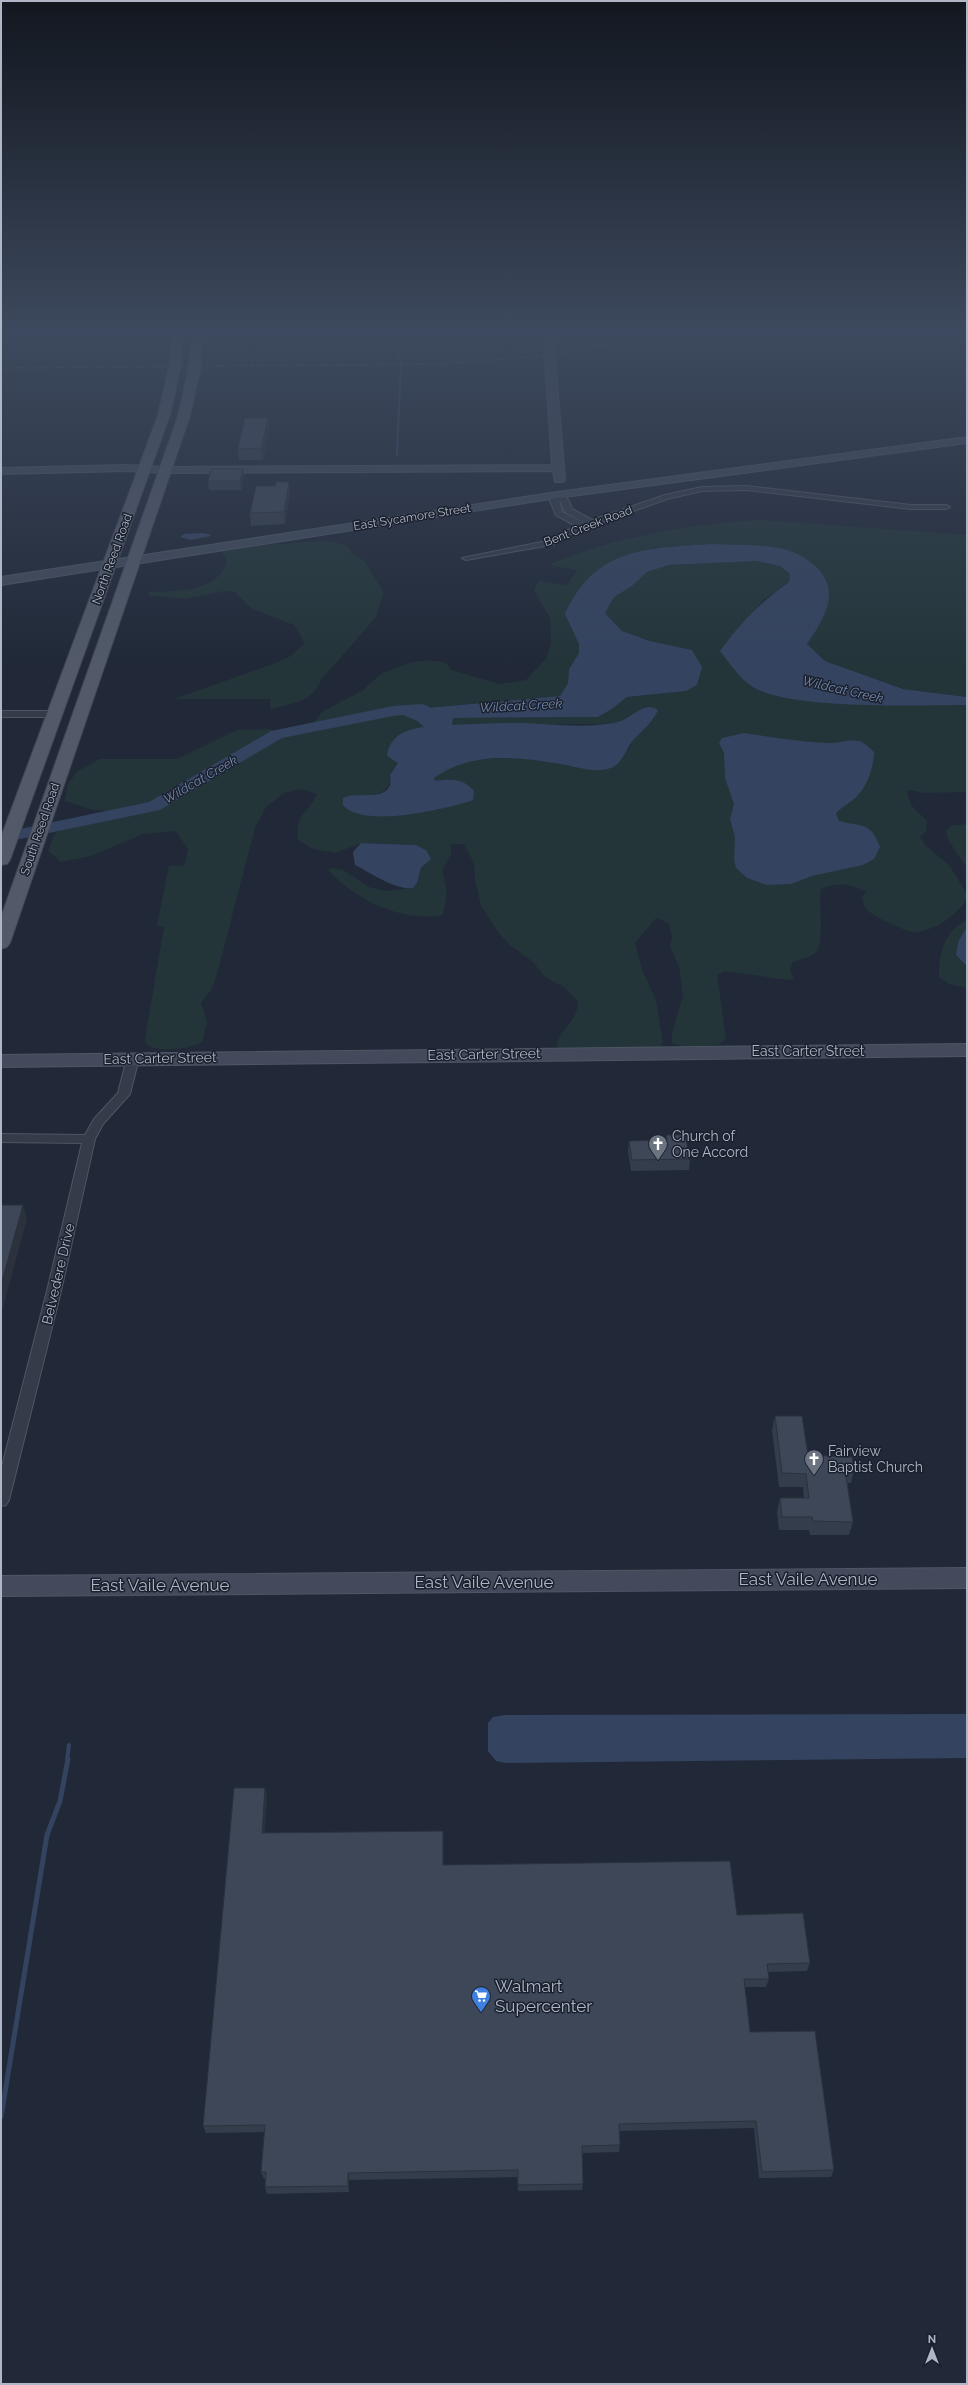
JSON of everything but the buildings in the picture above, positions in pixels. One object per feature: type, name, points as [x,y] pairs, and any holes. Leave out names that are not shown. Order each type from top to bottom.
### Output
[{"type":"main road","name":"North Reed Road","points":[[54,714],[111,564],[153,443]]},
{"type":"main road","name":"North Reed Road","points":[[80,716],[174,443]]},
{"type":"main road","name":"South Reed Road","points":[[1,860],[54,714]]},
{"type":"main road","name":"South Reed Road","points":[[1,942],[80,716]]},
{"type":"street","points":[[556,443],[558,468],[557,495],[554,501],[558,513],[582,526]]},
{"type":"street","name":"East Sycamore Street","points":[[1,581],[557,495],[942,443]]},
{"type":"street","points":[[1,471],[108,470],[145,468],[167,464],[201,470],[558,468]]},
{"type":"street","points":[[108,470],[130,475],[139,483]]},
{"type":"street","name":"Bent Creek Road","points":[[466,558],[548,543],[582,526],[665,497],[702,489],[727,487],[911,507],[946,507]]},
{"type":"street","points":[[557,495],[564,500],[568,510],[591,523]]},
{"type":"street","points":[[1,714],[54,714]]},
{"type":"street","name":"East Carter Street","points":[[1,1061],[133,1058],[967,1050]]},
{"type":"street","name":"Belvedere Drive","points":[[1,1500],[5,1466],[54,1290],[89,1139],[98,1122],[124,1094],[133,1058]]},
{"type":"street","points":[[1,1138],[89,1139]]},
{"type":"street","name":"East Vaile Avenue","points":[[1,1586],[967,1578]]},
{"type":"shaded area","points":[[757,520],[967,535],[967,697],[903,689],[825,661],[807,644],[821,619],[829,591],[780,548],[712,544],[652,548],[574,629],[579,644],[579,653],[569,669],[568,683],[560,696],[394,711],[417,721],[424,727],[390,775],[390,781],[386,789],[378,794],[362,795],[356,812],[386,815],[437,810],[445,780],[435,782],[434,778],[448,768],[473,760],[520,757],[566,765],[629,749],[633,739],[655,718],[646,706],[619,722],[599,724],[452,725],[453,718],[598,717],[612,709],[627,697],[686,691],[692,650],[650,641],[622,631],[605,613],[614,597],[632,586],[647,572],[669,565],[756,561],[780,566],[790,574],[789,582],[763,600],[749,617],[774,696],[865,704],[967,705],[967,792],[924,793],[909,790],[907,793],[912,806],[927,821],[926,831],[920,837],[925,845],[949,865],[967,894],[967,897],[961,907],[946,921],[932,928],[912,932],[890,924],[866,909],[862,897],[866,892],[860,889],[849,885],[838,884],[821,889],[821,933],[818,949],[814,954],[793,962],[790,970],[794,978],[788,980],[725,971],[717,975],[726,1039],[718,1045],[694,1047],[672,1043],[672,1034],[683,996],[679,966],[670,947],[672,937],[669,923],[656,918],[635,943],[643,972],[656,1000],[663,1043],[660,1047],[559,1048],[556,1046],[558,1039],[575,1015],[578,1001],[564,987],[545,977],[533,962],[511,946],[498,932],[481,906],[475,880],[474,863],[464,844],[451,844],[451,854],[442,870],[447,893],[443,915],[428,917],[412,916],[381,907],[366,900],[340,882],[329,871],[330,868],[343,870],[369,887],[385,891],[413,888],[417,883],[421,868],[427,864],[426,850],[416,845],[367,843],[359,844],[335,853],[313,849],[298,840],[298,824],[317,794],[302,789],[284,793],[266,807],[255,828],[217,974],[211,990],[201,1003],[207,1022],[202,1042],[190,1047],[174,1049],[151,1047],[146,1044],[145,1039],[164,927],[157,925],[169,866],[184,866],[188,849],[176,831],[143,834],[91,856],[61,862],[48,851],[54,835],[68,824],[121,813],[90,809],[65,801],[68,783],[78,771],[100,759],[177,759],[237,730],[270,729],[277,734],[309,728],[323,711],[362,691],[381,674],[408,663],[429,660],[446,663],[451,670],[499,684],[526,680],[547,657],[551,643],[550,618],[534,591],[538,581],[567,585],[577,570],[548,565],[598,547],[650,534],[704,525]]},
{"type":"shaded area","points":[[322,541],[339,543],[348,547],[352,553],[365,562],[384,593],[376,617],[321,680],[313,693],[302,700],[270,709],[270,699],[174,699],[270,665],[291,656],[305,643],[294,625],[251,608],[235,592],[225,591],[185,599],[148,595],[149,592],[194,588],[205,585],[214,580],[222,572],[227,562],[222,551],[256,546]]},
{"type":"shaded area","points":[[967,824],[967,868],[949,841],[946,832],[950,826]]},
{"type":"shaded area","points":[[967,920],[967,988],[949,984],[939,977],[939,969],[944,944],[948,936],[959,924]]},
{"type":"water","points":[[184,534],[209,534],[211,536],[191,540],[180,537]]},
{"type":"water","points":[[712,544],[754,545],[779,548],[796,553],[812,563],[818,569],[824,576],[827,584],[829,599],[822,620],[807,644],[825,661],[903,689],[967,697],[967,705],[856,705],[824,703],[795,700],[771,694],[753,687],[739,675],[720,651],[735,631],[769,597],[789,582],[790,574],[780,566],[756,561],[669,565],[647,572],[632,586],[614,597],[605,613],[622,631],[650,641],[692,650],[702,667],[697,685],[686,691],[627,697],[612,709],[598,717],[453,718],[452,725],[523,723],[570,726],[618,722],[643,708],[648,707],[653,707],[658,710],[651,722],[632,741],[623,757],[613,767],[596,770],[515,758],[481,759],[449,769],[434,778],[435,781],[456,780],[470,787],[474,791],[473,800],[461,804],[425,812],[386,816],[368,816],[353,812],[343,805],[343,798],[357,795],[374,795],[387,790],[390,784],[390,775],[398,763],[387,756],[391,743],[395,738],[405,732],[424,727],[417,721],[393,711],[560,696],[568,683],[569,669],[579,653],[579,644],[565,614],[577,592],[592,575],[608,563],[626,555],[645,550]]},
{"type":"water","points":[[744,733],[786,739],[832,743],[855,740],[867,745],[874,752],[870,775],[865,786],[856,797],[836,813],[839,821],[864,826],[873,833],[880,847],[874,859],[863,865],[812,876],[791,884],[767,885],[747,878],[736,868],[734,860],[735,837],[730,819],[734,804],[725,778],[724,753],[719,743],[722,738]]},
{"type":"water","points":[[361,843],[416,845],[426,850],[431,859],[421,868],[417,883],[413,888],[399,887],[355,865],[353,852]]},
{"type":"water","points":[[967,927],[967,966],[956,955],[959,940]]},
{"type":"water","points":[[967,1714],[967,1758],[506,1763],[496,1761],[488,1751],[488,1723],[493,1717],[505,1715]]},
{"type":"waterway","points":[[397,455],[398,443]]},
{"type":"waterway","name":"Wildcat Creek","points":[[1,838],[154,806],[277,734],[393,711],[422,709]]},
{"type":"waterway","points":[[67,1760],[69,1745]]},
{"type":"waterway","points":[[1,2117],[47,1835],[60,1801],[68,1759]]},
{"type":"place","name":"Church of One Accord","points":[[658,1161]]},
{"type":"place","name":"Fairview Baptist Church","points":[[814,1476]]},
{"type":"place","name":"Walmart Supercenter","points":[[481,2013]]}]
